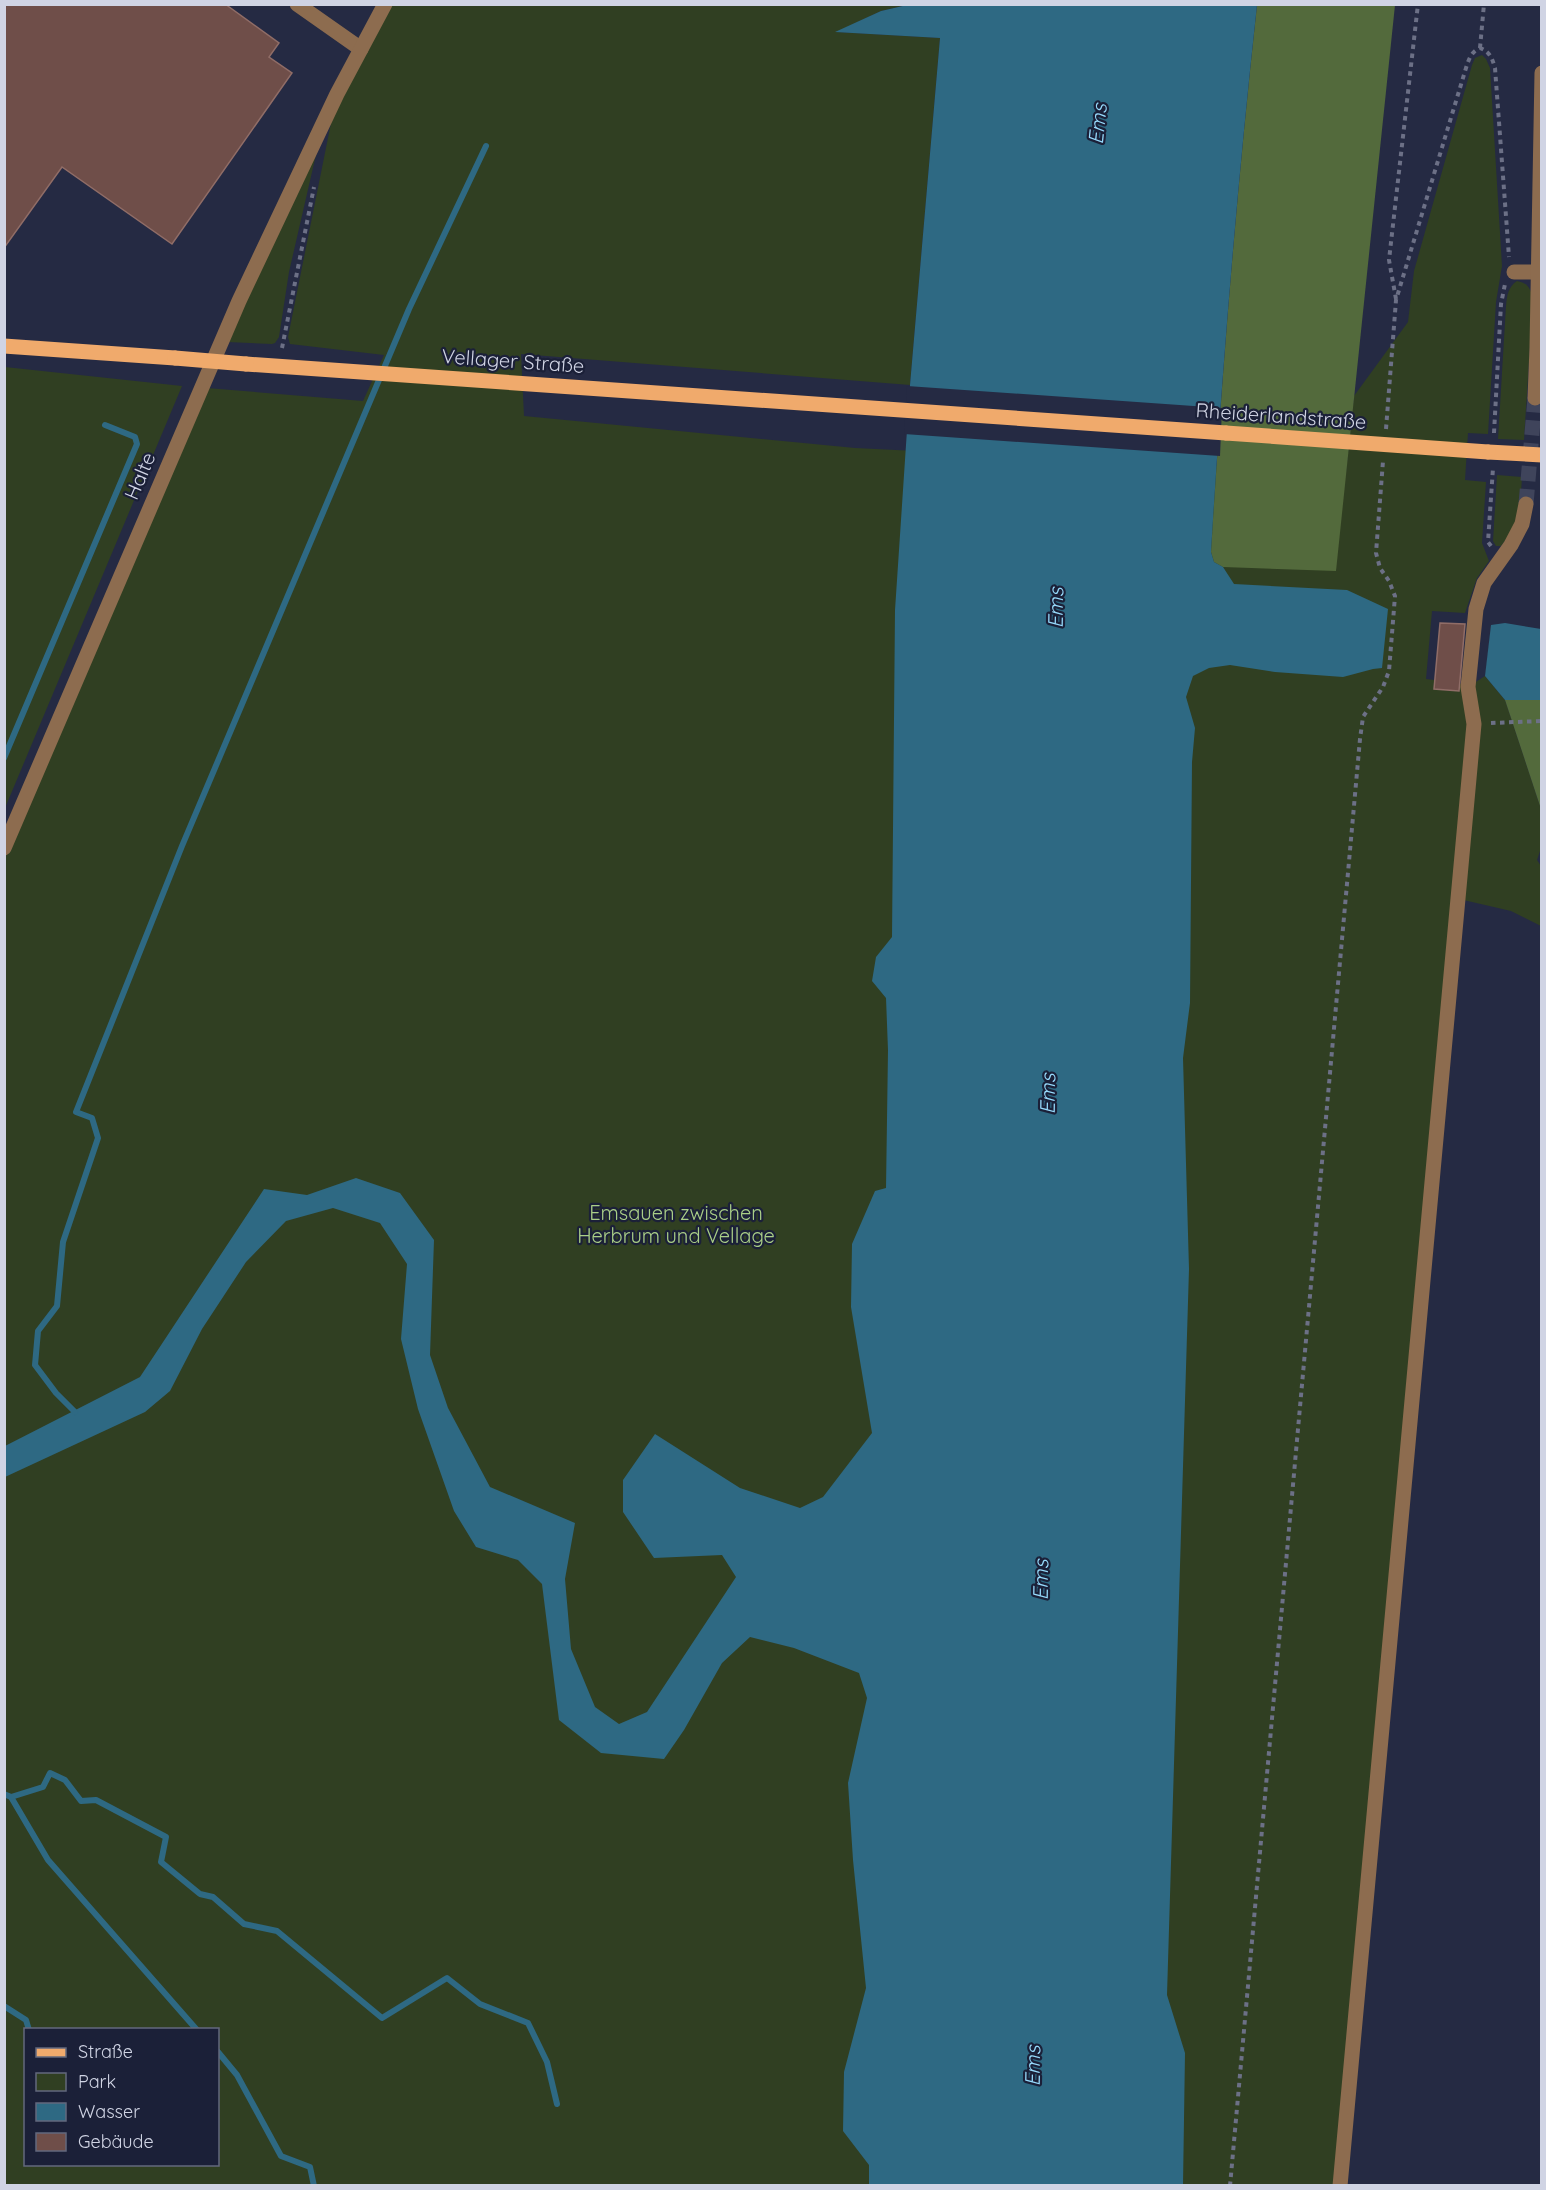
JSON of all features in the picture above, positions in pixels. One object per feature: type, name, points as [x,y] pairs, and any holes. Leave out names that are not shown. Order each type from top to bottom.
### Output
[{"type":"main road","name":"Vellager Straße","points":[[4,346],[1018,419]]},
{"type":"main road","name":"Rheiderlandstraße","points":[[1018,419],[1542,455]]},
{"type":"street","points":[[297,4],[362,49]]},
{"type":"street","name":"Halte","points":[[4,848],[225,331],[271,231],[385,4]]},
{"type":"street","points":[[1535,398],[1540,348],[1542,73]]},
{"type":"street","points":[[1514,272],[1539,272]]},
{"type":"street","points":[[1340,2186],[1474,724],[1468,687],[1476,609],[1484,583],[1511,545],[1522,524],[1526,504]]},
{"type":"path","points":[[1396,300],[1389,260],[1418,4]]},
{"type":"path","points":[[1480,48],[1484,4]]},
{"type":"path","points":[[1385,438],[1396,300],[1466,68],[1470,57],[1480,48]]},
{"type":"path","points":[[1480,48],[1492,58],[1495,68],[1509,257],[1514,272],[1505,284],[1501,304],[1494,433]]},
{"type":"path","points":[[282,348],[314,184]]},
{"type":"path","points":[[1491,452],[1488,542],[1500,559]]},
{"type":"path","points":[[1230,2186],[1360,740],[1363,717],[1383,687],[1389,671],[1395,596],[1389,580],[1380,568],[1376,552],[1383,461]]},
{"type":"path","points":[[1474,724],[1542,721]]},
{"type":"green space","name":"Emsauen zwischen Herbrum und Vellage","points":[[388,5],[907,5],[881,11],[837,32],[940,38],[910,385],[521,354],[524,416],[855,448],[1346,472],[1354,396],[1408,322],[1414,271],[1472,65],[1475,58],[1482,55],[1486,59],[1490,68],[1502,266],[1496,302],[1488,434],[1468,433],[1465,480],[1486,482],[1482,543],[1489,561],[1477,578],[1465,613],[1432,611],[1426,679],[1459,683],[1468,687],[1485,676],[1505,700],[1541,809],[1541,848],[1537,860],[1541,866],[1541,926],[1511,911],[1459,899],[1340,2185],[5,2186],[5,858],[207,388],[363,401],[384,355],[290,344],[288,337],[332,118]]},
{"type":"green space","points":[[1257,5],[1395,5],[1336,571],[1223,567],[1214,562],[1211,552],[1231,278]]},
{"type":"green space","points":[[318,146],[289,272],[279,337],[272,344],[227,342]]},
{"type":"green space","points":[[1517,281],[1528,287],[1533,298],[1524,440],[1498,439],[1506,302],[1510,289]]},
{"type":"green space","points":[[4,367],[182,386],[5,808]]},
{"type":"green space","points":[[1497,475],[1522,477],[1519,523],[1501,546],[1496,546],[1493,541]]},
{"type":"green space","points":[[1505,700],[1541,700],[1541,809]]},
{"type":"water","name":"Ems","points":[[907,5],[1257,5],[1231,278],[1211,552],[1214,562],[1223,567],[1234,584],[1347,590],[1388,609],[1382,668],[1343,677],[1275,672],[1230,665],[1209,668],[1193,676],[1186,697],[1195,728],[1192,762],[1190,1003],[1183,1058],[1189,1269],[1167,1995],[1185,2053],[1183,2185],[869,2185],[869,2165],[843,2131],[844,2072],[866,1988],[848,1783],[867,1698],[859,1673],[794,1648],[750,1637],[722,1663],[684,1730],[664,1759],[601,1753],[559,1720],[542,1584],[518,1560],[476,1547],[454,1511],[418,1409],[401,1339],[407,1264],[380,1223],[333,1208],[286,1221],[246,1262],[202,1329],[170,1391],[145,1412],[5,1477],[5,1446],[140,1377],[264,1189],[307,1195],[356,1178],[400,1193],[434,1240],[430,1355],[448,1408],[490,1487],[575,1523],[565,1579],[571,1649],[595,1707],[619,1724],[647,1712],[736,1577],[722,1555],[654,1558],[623,1512],[623,1480],[655,1434],[740,1488],[800,1508],[823,1497],[872,1433],[851,1307],[852,1244],[875,1191],[886,1188],[888,1050],[886,998],[872,981],[876,957],[892,937],[895,610],[910,385],[940,38],[835,32],[881,11]]},
{"type":"water","points":[[1505,623],[1541,629],[1541,700],[1505,700],[1485,676],[1491,625]]},
{"type":"pier","points":[[907,386],[1222,408],[1220,456],[904,434]]},
{"type":"building","points":[[4,4],[225,4],[279,43],[269,57],[292,73],[172,244],[62,167],[4,248]]},
{"type":"building","points":[[1440,623],[1465,624],[1459,691],[1434,689]]},
{"type":"waterway","points":[[75,1412],[56,1393],[35,1365],[38,1331],[57,1306],[63,1242],[98,1138],[92,1118],[76,1112],[182,846],[409,309],[486,146]]},
{"type":"waterway","points":[[4,758],[137,444],[135,437],[105,425]]},
{"type":"waterway","points":[[11,1797],[43,1787],[50,1773],[65,1780],[81,1801],[96,1800],[166,1837],[161,1862],[200,1894],[213,1897],[244,1924],[277,1931],[382,2018],[447,1978],[480,2004],[528,2023],[547,2062],[557,2104]]},
{"type":"waterway","points":[[4,1794],[11,1797],[48,1860],[195,2028]]},
{"type":"waterway","points":[[4,2006],[26,2020],[28,2028]]},
{"type":"waterway","points":[[219,2053],[237,2075],[281,2156],[310,2167],[314,2186]]},
{"type":"tunnel","points":[[1526,504],[1535,398]]}]
